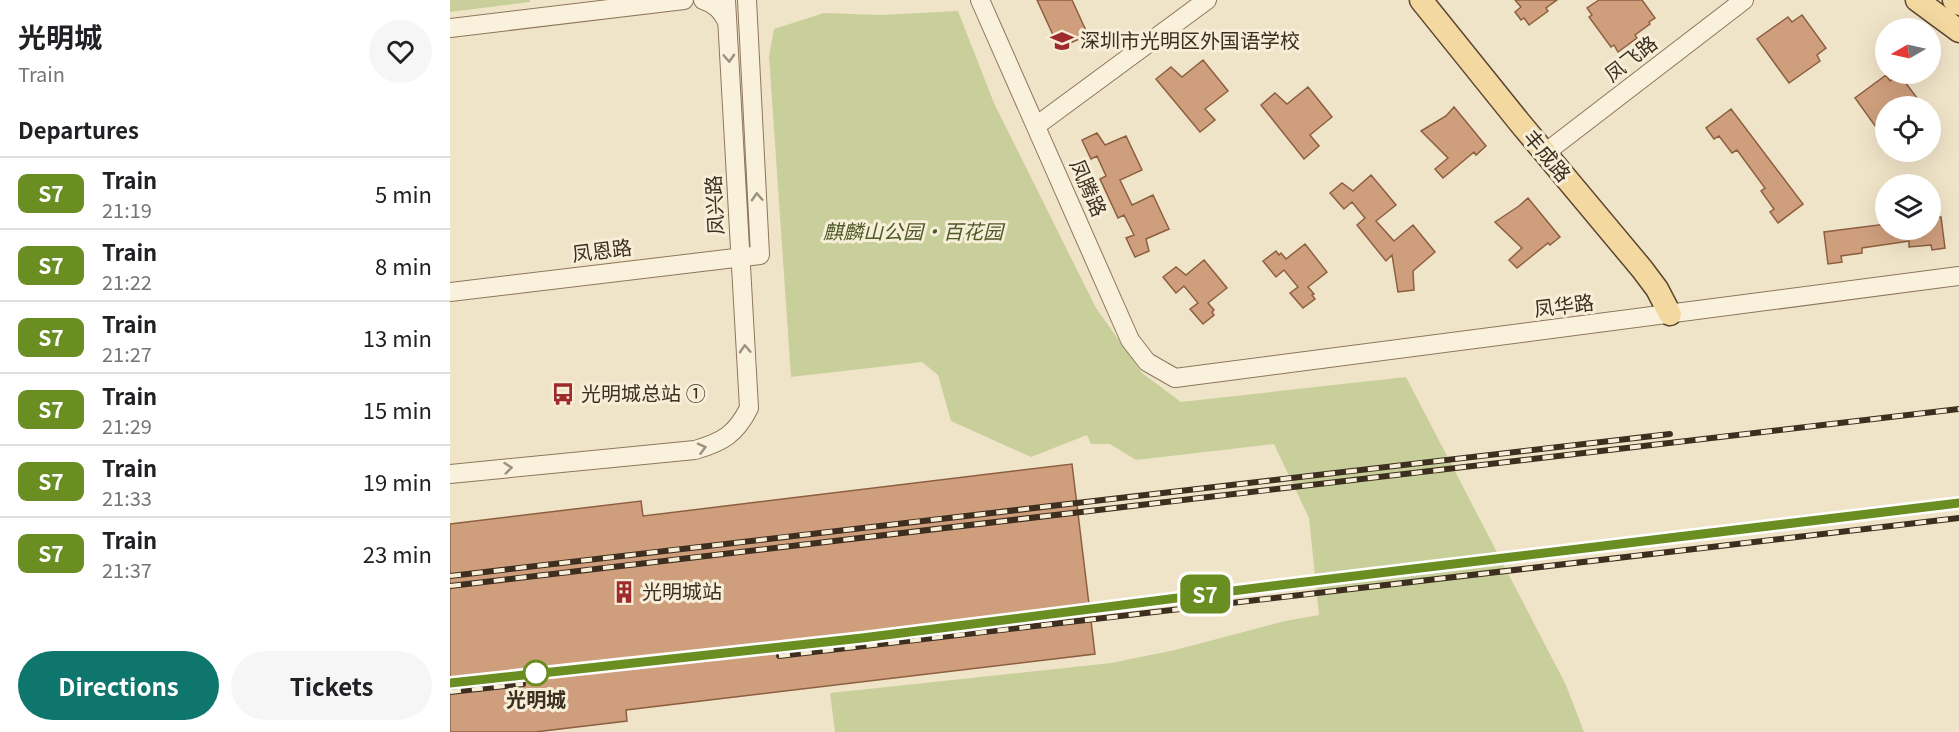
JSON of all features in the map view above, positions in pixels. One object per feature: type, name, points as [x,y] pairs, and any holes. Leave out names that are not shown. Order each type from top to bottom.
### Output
[{"type":"main road","name":"丰成路","points":[[1420,0],[1668,285],[1677,313]]},
{"type":"main road","name":"丰成路","points":[[1436,0],[1549,150]]},
{"type":"main road","points":[[1917,0],[1959,31]]},
{"type":"main road","points":[[1954,0],[1959,4]]},
{"type":"street","points":[[450,28],[684,0]]},
{"type":"street","points":[[703,0],[719,9],[727,23]]},
{"type":"street","name":"凤兴路","points":[[450,474],[695,450],[713,445],[730,436],[741,424],[749,408],[726,0]]},
{"type":"street","name":"凤恩路","points":[[450,292],[760,255],[747,0]]},
{"type":"street","name":"凤腾路","points":[[980,0],[1130,340],[1147,362],[1175,378]]},
{"type":"street","points":[[1035,126],[1207,0]]},
{"type":"street","name":"凤飞路","points":[[1549,150],[1744,0]]},
{"type":"street","name":"凤华路","points":[[1175,378],[1959,276]]},
{"type":"green space","points":[[450,0],[530,0],[530,2],[450,12]]},
{"type":"green space","name":"麒麟山公园·百花园","points":[[958,11],[994,103],[1096,308],[1142,373],[1181,402],[1406,377],[1566,685],[1584,732],[835,732],[830,693],[1111,663],[1319,615],[1309,518],[1274,444],[1136,460],[1110,444],[1091,444],[1087,435],[1031,457],[951,421],[938,375],[922,362],[791,377],[769,56],[774,29],[824,13],[879,15]]},
{"type":"building","points":[[1037,0],[1072,0],[1088,35],[1059,48]]},
{"type":"building","points":[[1515,0],[1557,0],[1546,8],[1548,11],[1529,25],[1515,12],[1521,7]]},
{"type":"building","points":[[1599,0],[1642,0],[1655,18],[1635,35],[1637,38],[1618,52],[1614,45],[1611,47],[1589,17],[1592,15],[1587,8]]},
{"type":"building","points":[[1802,15],[1826,48],[1817,55],[1820,61],[1789,83],[1757,39],[1788,17],[1792,22]]},
{"type":"building","points":[[1203,60],[1228,91],[1205,109],[1215,120],[1200,132],[1156,79],[1171,67],[1182,77]]},
{"type":"building","points":[[1875,83],[1906,84],[1916,96],[1875,96],[1875,126],[1855,98]]},
{"type":"building","points":[[1308,87],[1332,117],[1310,135],[1319,146],[1304,159],[1261,105],[1275,93],[1287,104]]},
{"type":"building","points":[[1454,107],[1486,146],[1476,155],[1474,152],[1443,178],[1435,169],[1448,158],[1421,131],[1446,116]]},
{"type":"building","points":[[1731,109],[1803,204],[1778,223],[1770,212],[1774,209],[1761,191],[1765,188],[1737,150],[1732,153],[1719,136],[1714,139],[1706,128]]},
{"type":"building","points":[[1097,133],[1105,145],[1126,136],[1142,170],[1120,180],[1132,205],[1153,195],[1169,229],[1146,239],[1149,251],[1135,257],[1126,238],[1134,235],[1124,215],[1118,218],[1100,179],[1106,176],[1097,156],[1091,159],[1082,140]]},
{"type":"building","points":[[1371,175],[1396,205],[1376,221],[1394,241],[1413,225],[1435,252],[1413,271],[1414,290],[1398,292],[1392,255],[1386,261],[1357,225],[1365,218],[1352,202],[1344,209],[1330,193],[1342,183],[1353,191]]},
{"type":"building","points":[[1528,198],[1560,237],[1550,245],[1548,243],[1517,268],[1509,260],[1522,248],[1495,222]]},
{"type":"building","points":[[1941,217],[1945,248],[1932,250],[1931,245],[1909,247],[1909,241],[1862,248],[1862,253],[1841,256],[1842,262],[1828,264],[1824,232],[1875,225],[1875,240],[1941,240]]},
{"type":"building","points":[[1305,244],[1327,272],[1308,287],[1315,299],[1303,308],[1290,293],[1298,287],[1284,270],[1276,277],[1263,261],[1276,251],[1286,259]]},
{"type":"building","points":[[1204,260],[1227,288],[1208,303],[1214,310],[1212,312],[1214,315],[1203,324],[1190,309],[1198,303],[1184,286],[1176,293],[1163,277],[1176,267],[1186,275]]},
{"type":"building","name":"光明城站","points":[[1072,464],[1095,654],[626,710],[627,721],[535,732],[450,732],[450,524],[641,501],[643,516]]},
{"type":"railway","points":[[450,586],[1959,409]]},
{"type":"railway","points":[[450,576],[1670,434]]},
{"type":"railway","points":[[450,683],[862,638],[1959,503]]},
{"type":"railway","points":[[779,656],[1959,518]]},
{"type":"railway","points":[[450,692],[523,684]]},
{"type":"train","name":"S7","points":[[450,683],[862,638],[1959,503]]},
{"type":"place","name":"深圳市光明区外国语学校","points":[[1062,41]]},
{"type":"place","name":"光明城总站 ①","points":[[563,394]]},
{"type":"place","name":"光明城站","points":[[624,592]]},
{"type":"place","name":"光明城","points":[[536,673]]}]
